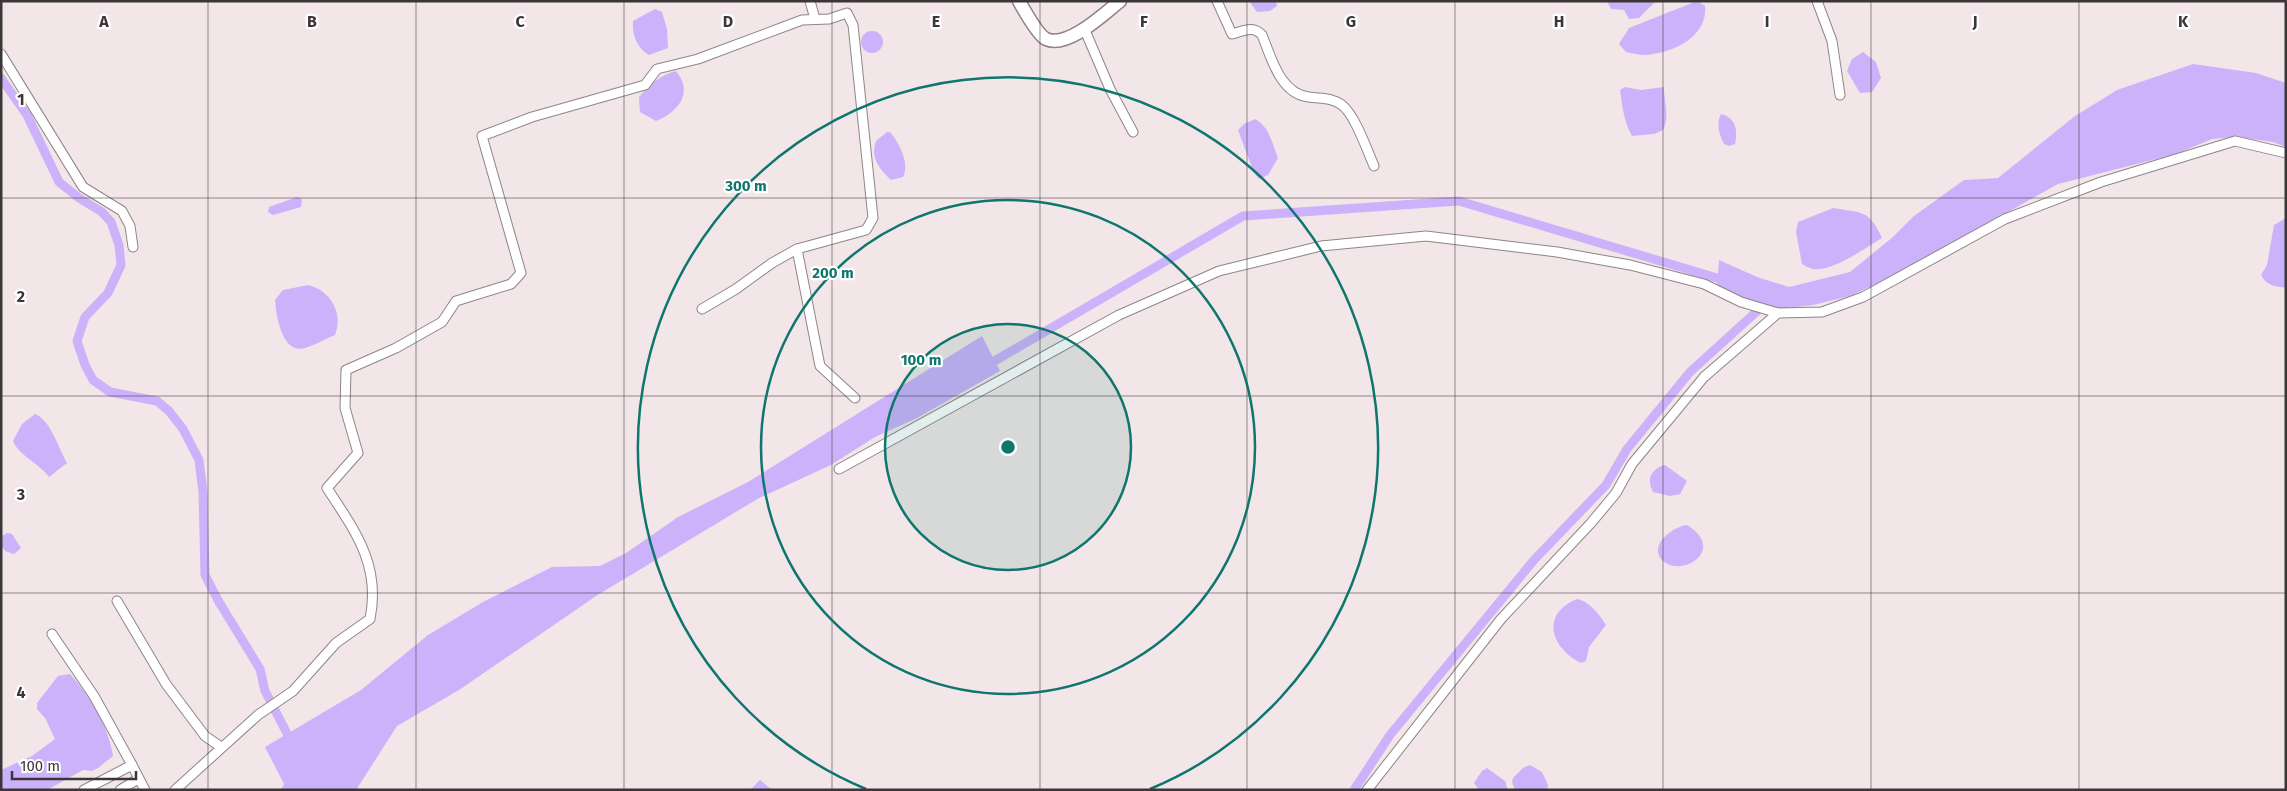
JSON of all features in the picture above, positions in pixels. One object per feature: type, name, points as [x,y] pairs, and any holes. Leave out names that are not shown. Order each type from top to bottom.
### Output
[{"type":"street","points":[[810,1],[815,19]]},
{"type":"street","points":[[1018,1],[1045,39],[1056,42],[1072,37],[1120,1]]},
{"type":"street","points":[[1217,1],[1232,34],[1250,29],[1257,30],[1262,35],[1285,84],[1302,95],[1308,97],[1323,96],[1342,105],[1356,125],[1374,166]]},
{"type":"street","points":[[1817,1],[1832,41],[1840,95]]},
{"type":"street","points":[[175,790],[258,715],[293,691],[336,642],[370,619],[374,599],[372,573],[357,536],[327,488],[358,453],[345,408],[346,370],[396,348],[442,322],[456,301],[511,284],[521,272],[482,136],[532,117],[645,85],[657,69],[698,59],[802,20],[830,19],[847,13],[853,25],[872,218],[866,230],[796,249],[772,263],[736,289],[702,308]]},
{"type":"street","points":[[1084,28],[1110,89],[1133,132]]},
{"type":"street","points":[[1,54],[83,187],[122,211],[130,226],[134,247]]},
{"type":"street","points":[[839,469],[1119,314],[1219,271],[1320,246],[1426,236],[1557,252],[1630,265],[1704,284],[1751,306],[1769,311],[1778,313],[1822,312],[1864,297],[2005,220],[2101,182],[2235,142],[2286,152]]},
{"type":"street","points":[[796,249],[820,366],[855,398]]},
{"type":"street","points":[[1367,790],[1501,619],[1591,523],[1616,493],[1632,464],[1698,384],[1778,313]]},
{"type":"street","points":[[117,601],[166,684],[205,736],[221,747]]},
{"type":"street","points":[[52,634],[94,696],[145,790]]},
{"type":"street","points":[[84,790],[132,765]]},
{"type":"street","points":[[120,790],[138,779]]},
{"type":"shaded area","points":[[1249,1],[1276,1],[1277,6],[1270,11],[1257,12]]},
{"type":"shaded area","points":[[1607,1],[1656,1],[1639,18],[1629,19],[1624,10],[1611,9]]},
{"type":"shaded area","points":[[1697,1],[1705,6],[1701,26],[1695,35],[1677,47],[1656,54],[1643,55],[1626,52],[1619,44],[1629,28]]},
{"type":"shaded area","points":[[655,9],[662,12],[667,29],[668,48],[649,55],[638,45],[633,31],[633,21]]},
{"type":"shaded area","points":[[872,31],[880,34],[883,42],[880,50],[872,53],[864,50],[861,42],[864,34]]},
{"type":"shaded area","points":[[1863,52],[1876,62],[1881,78],[1872,92],[1860,93],[1847,71],[1852,59]]},
{"type":"shaded area","points":[[2193,64],[2256,73],[2286,83],[2286,147],[2273,142],[2236,137],[2212,139],[2176,154],[2058,184],[1895,275],[1850,296],[1813,305],[1778,309],[1747,303],[1717,286],[1719,260],[1757,277],[1789,287],[1850,272],[1893,237],[1914,216],[1964,180],[1998,178],[2075,116],[2117,90]]},
{"type":"shaded area","points":[[676,71],[684,87],[681,101],[677,107],[656,121],[640,112],[639,97],[660,78]]},
{"type":"shaded area","points":[[1625,87],[1641,90],[1664,87],[1666,120],[1663,130],[1654,134],[1632,136],[1625,119],[1620,90]]},
{"type":"shaded area","points":[[1721,114],[1730,118],[1735,125],[1735,144],[1729,146],[1724,144],[1722,140],[1718,125]]},
{"type":"shaded area","points":[[1255,119],[1267,131],[1278,158],[1268,175],[1259,179],[1254,173],[1238,130],[1244,124]]},
{"type":"shaded area","points":[[887,132],[890,132],[900,147],[905,166],[903,177],[891,180],[879,167],[874,152],[876,141]]},
{"type":"shaded area","points":[[297,197],[302,199],[301,207],[273,215],[268,212],[269,207]]},
{"type":"shaded area","points":[[1833,208],[1857,212],[1868,217],[1882,238],[1830,267],[1821,269],[1809,268],[1802,264],[1796,232],[1798,222]]},
{"type":"shaded area","points":[[2286,218],[2286,288],[2269,283],[2261,275],[2267,265],[2274,225]]},
{"type":"shaded area","points":[[308,285],[329,297],[336,311],[337,327],[335,335],[309,347],[297,349],[291,346],[282,332],[275,300],[283,290]]},
{"type":"shaded area","points":[[982,336],[1000,371],[917,418],[875,437],[831,465],[759,498],[596,596],[459,690],[397,726],[356,790],[281,790],[284,784],[265,747],[361,690],[428,635],[483,602],[552,567],[600,566],[626,553],[678,517],[748,482]]},
{"type":"shaded area","points":[[35,414],[50,428],[67,463],[49,477],[40,467],[19,451],[13,441],[22,424]]},
{"type":"shaded area","points":[[1665,465],[1687,481],[1680,494],[1670,496],[1653,492],[1650,483],[1651,475],[1656,469]]},
{"type":"shaded area","points":[[1687,525],[1698,534],[1703,544],[1702,552],[1697,559],[1689,564],[1671,565],[1663,561],[1658,549],[1663,538],[1675,529]]},
{"type":"shaded area","points":[[7,533],[12,534],[21,548],[14,554],[5,551],[1,545],[1,537]]},
{"type":"shaded area","points":[[1577,599],[1590,605],[1606,625],[1589,647],[1586,661],[1581,663],[1563,649],[1554,631],[1554,622],[1558,613],[1565,605]]},
{"type":"shaded area","points":[[70,674],[84,692],[103,723],[113,756],[98,768],[92,771],[83,770],[47,790],[1,790],[1,770],[32,756],[55,739],[45,718],[37,709],[37,703],[58,676]]},
{"type":"shaded area","points":[[1530,765],[1542,772],[1548,785],[1547,790],[1515,790],[1512,782],[1513,778],[1523,768]]},
{"type":"shaded area","points":[[1487,768],[1505,781],[1508,790],[1479,790],[1474,783],[1482,771]]},
{"type":"shaded area","points":[[760,780],[771,789],[771,790],[750,790]]},
{"type":"waterway","points":[[1,78],[27,115],[59,182],[79,198],[102,212],[111,222],[119,245],[121,265],[108,293],[85,317],[77,341],[85,365],[93,380],[110,392],[157,401],[169,411],[183,429],[199,460],[203,492],[205,575],[219,602],[260,669],[265,691],[292,743]]},
{"type":"waterway","points":[[986,366],[1243,216],[1459,201],[1727,281]]},
{"type":"waterway","points":[[1354,790],[1390,735],[1534,560],[1606,485],[1627,449],[1690,372],[1766,303]]}]
